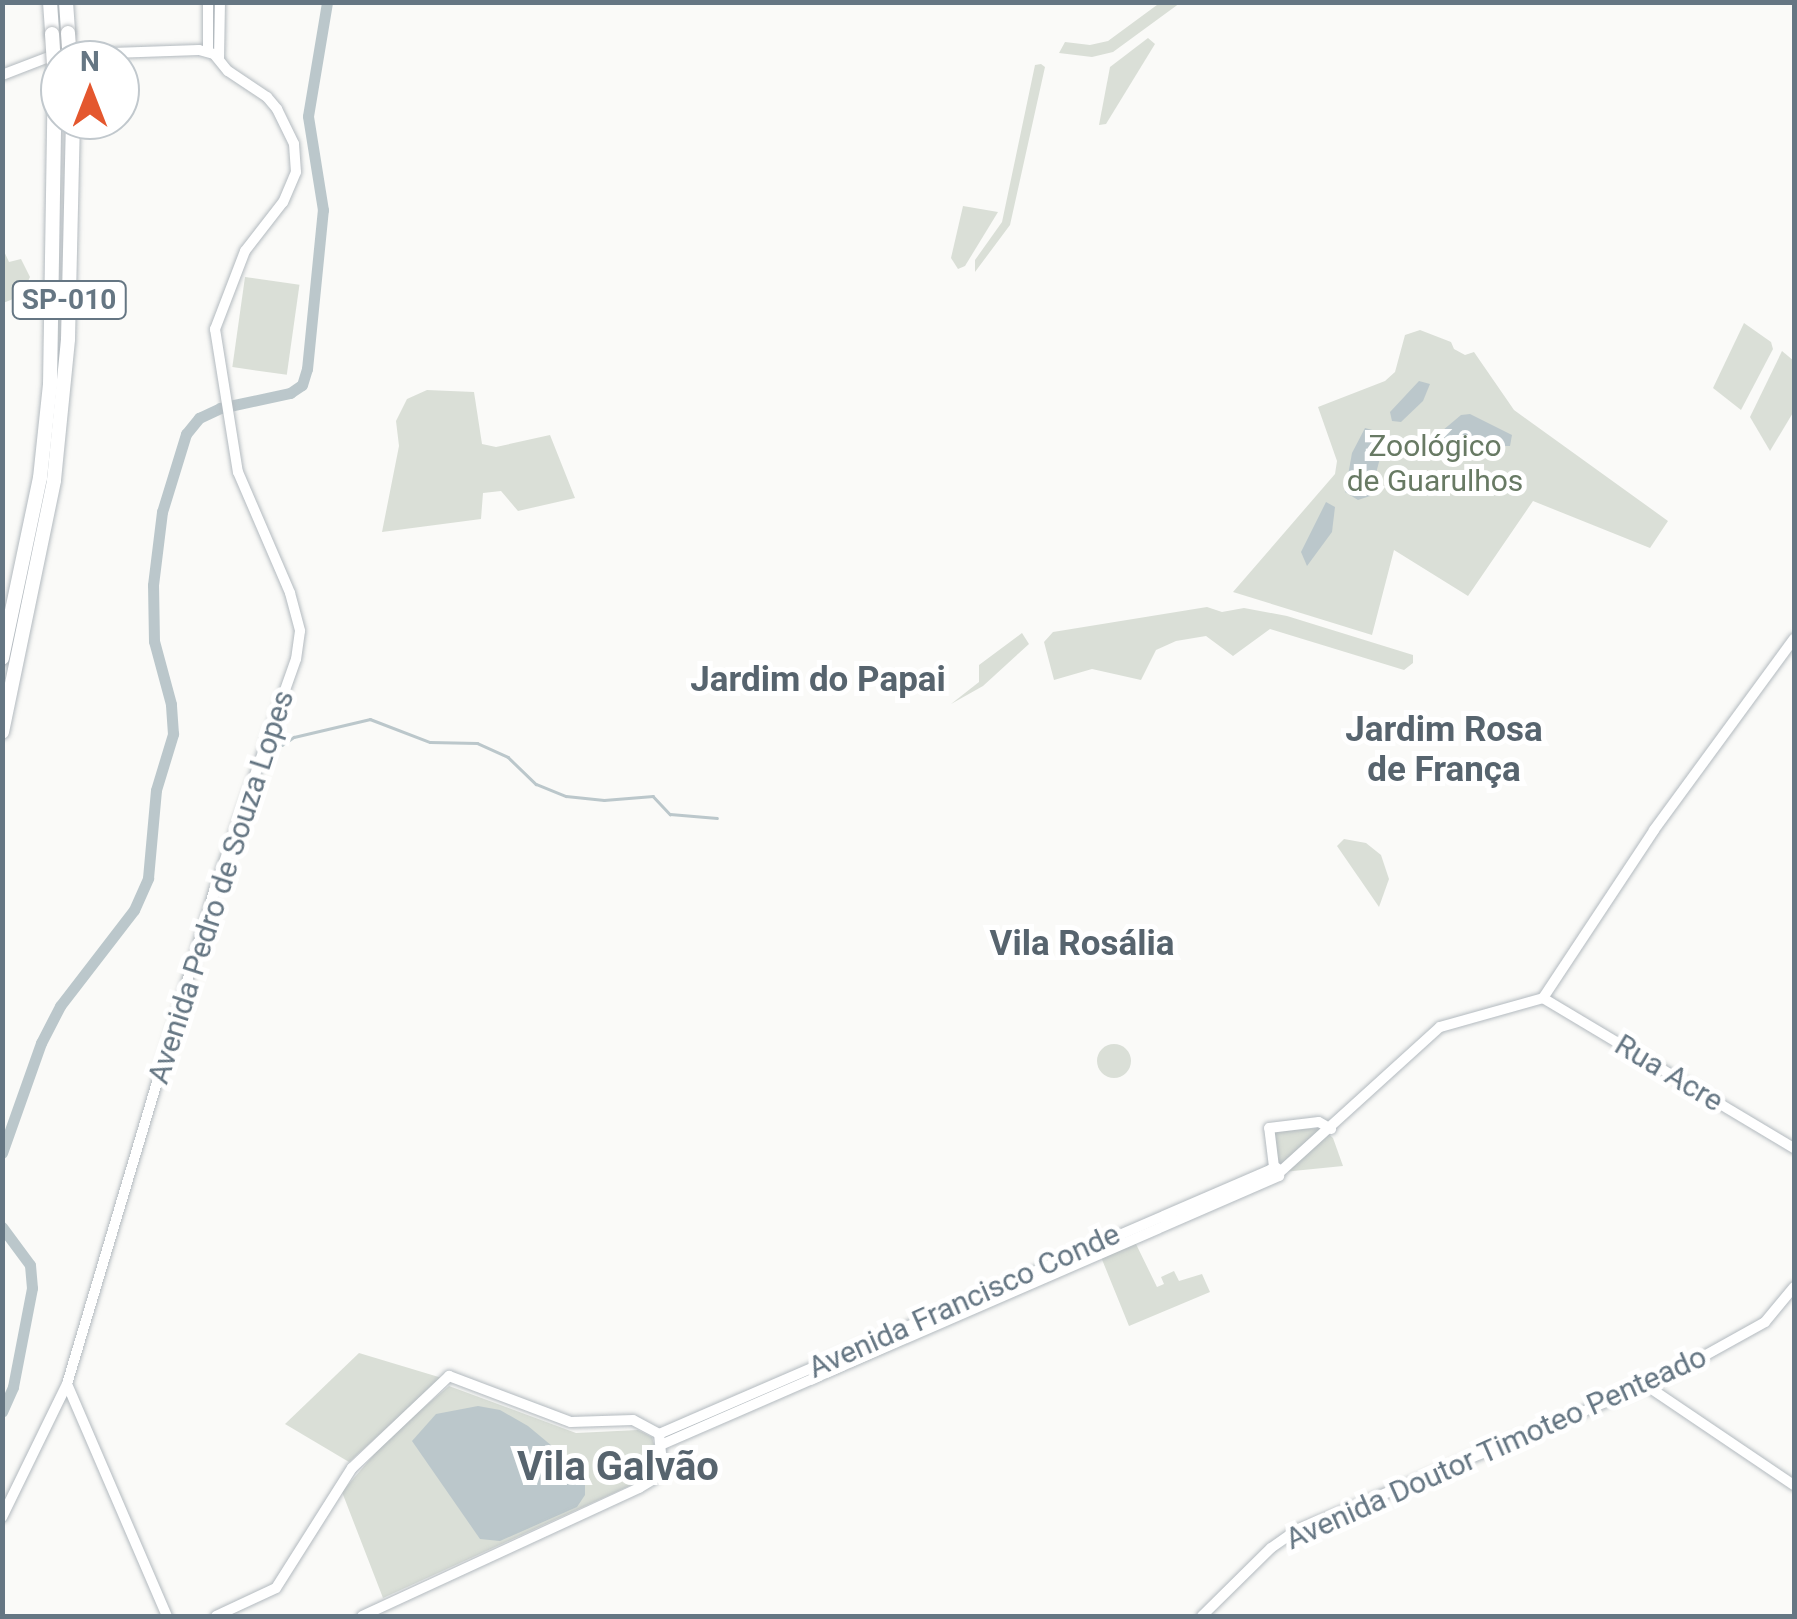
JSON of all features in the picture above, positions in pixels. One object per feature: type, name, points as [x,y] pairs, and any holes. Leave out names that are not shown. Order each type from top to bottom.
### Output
[{"type":"highway","name":"SP-010","points":[[2,658],[37,495],[50,385],[55,80],[50,2]]},
{"type":"highway","points":[[66,2],[69,40]]},
{"type":"highway","name":"SP-010","points":[[2,732],[54,480],[68,339],[73,140]]},
{"type":"street","points":[[2,76],[54,55],[208,51],[208,2]]},
{"type":"street","points":[[219,60],[220,2]]},
{"type":"street","name":"Avenida Pedro de Souza Lopes","points":[[2,1517],[67,1384],[214,891],[300,646],[296,610],[241,482],[215,323],[246,252],[287,194],[296,172],[296,152],[273,102],[235,77],[208,51]]},
{"type":"street","points":[[1543,998],[1654,830],[1794,639]]},
{"type":"street","name":"Rua Acre","points":[[1543,998],[1794,1148]]},
{"type":"street","name":"Avenida Francisco Conde","points":[[666,1437],[1274,1172],[1331,1129],[1440,1027],[1543,998]]},
{"type":"street","points":[[1274,1172],[1269,1128],[1336,1118],[1357,1104]]},
{"type":"street","points":[[1319,1122],[1331,1129]]},
{"type":"street","name":"Avenida Doutor Timoteo Penteado","points":[[1202,1616],[1270,1548],[1297,1530],[1646,1386],[1709,1356],[1765,1322],[1794,1287]]},
{"type":"street","points":[[216,1616],[268,1595],[352,1468],[449,1376],[571,1422],[633,1420],[666,1437],[658,1473],[639,1488],[362,1616]]},
{"type":"street","points":[[67,1384],[168,1616]]},
{"type":"street","points":[[1646,1386],[1794,1485]]},
{"type":"green space","points":[[1161,2],[1180,3],[1113,52],[1092,57],[1059,53],[1065,42],[1090,45],[1108,41]]},
{"type":"green space","points":[[1148,38],[1155,44],[1106,124],[1099,125],[1110,67]]},
{"type":"green space","points":[[1035,65],[1045,67],[1010,225],[975,272],[975,260],[1002,222]]},
{"type":"green space","points":[[963,206],[998,212],[965,266],[958,269],[951,258]]},
{"type":"green space","points":[[2,247],[9,262],[21,259],[30,277],[21,296],[3,303]]},
{"type":"green space","points":[[245,277],[299,285],[287,375],[232,367]]},
{"type":"green space","points":[[1744,323],[1771,342],[1773,349],[1741,410],[1713,388]]},
{"type":"green space","name":"Zoológico de Guarulhos","points":[[1420,330],[1451,342],[1454,349],[1465,355],[1474,352],[1514,410],[1668,521],[1650,548],[1533,501],[1468,596],[1394,550],[1372,635],[1233,592],[1335,474],[1337,461],[1318,407],[1385,381],[1395,372],[1405,335]]},
{"type":"green space","points":[[1782,351],[1794,361],[1794,411],[1770,451],[1750,417]]},
{"type":"green space","points":[[427,390],[474,392],[482,444],[496,447],[550,435],[575,498],[518,511],[501,491],[483,493],[481,519],[382,532],[399,446],[396,421],[407,399]]},
{"type":"green space","points":[[1207,607],[1222,612],[1244,608],[1287,616],[1413,655],[1413,663],[1404,670],[1270,629],[1233,656],[1206,636],[1176,641],[1156,650],[1141,680],[1092,669],[1054,680],[1044,642],[1053,632]]},
{"type":"green space","points":[[1022,633],[1029,644],[983,686],[951,704],[979,682],[979,665]]},
{"type":"green space","points":[[1344,839],[1366,843],[1381,855],[1389,879],[1379,907],[1337,846]]},
{"type":"green space","points":[[1114,1044],[1126,1049],[1131,1061],[1126,1073],[1114,1078],[1102,1073],[1097,1061],[1102,1049]]},
{"type":"green space","points":[[1322,1128],[1333,1138],[1343,1166],[1283,1172],[1276,1166],[1273,1131]]},
{"type":"green space","points":[[1135,1242],[1157,1287],[1164,1284],[1161,1277],[1174,1271],[1179,1281],[1202,1274],[1210,1292],[1129,1326],[1101,1257]]},
{"type":"green space","points":[[359,1353],[442,1378],[349,1462],[285,1424]]},
{"type":"green space","points":[[449,1386],[576,1433],[638,1430],[652,1437],[659,1461],[649,1477],[383,1598],[342,1492],[389,1437]]},
{"type":"shaded area","points":[[1419,381],[1430,384],[1423,401],[1401,422],[1392,421],[1390,412]]},
{"type":"shaded area","points":[[1470,414],[1512,435],[1510,446],[1436,446],[1436,436],[1461,415]]},
{"type":"shaded area","points":[[1365,428],[1383,433],[1384,443],[1370,496],[1358,500],[1345,492],[1352,453]]},
{"type":"shaded area","points":[[1326,502],[1335,507],[1332,532],[1307,566],[1301,552]]},
{"type":"shaded area","points":[[478,1406],[500,1410],[528,1426],[576,1466],[585,1485],[585,1495],[577,1507],[500,1541],[480,1539],[412,1441],[436,1414]]},
{"type":"waterway","points":[[2,1153],[41,1043],[60,1006],[134,910],[148,878],[156,790],[173,734],[171,704],[154,641],[153,585],[162,512],[186,434],[199,418],[220,408],[290,393],[302,385],[307,369],[323,210],[308,116],[327,2]]},
{"type":"waterway","points":[[282,745],[294,737],[370,719],[430,742],[477,743],[508,757],[536,784],[566,796],[604,800],[653,796],[670,814],[717,818]]},
{"type":"waterway","points":[[2,1227],[30,1265],[32,1288],[13,1387],[2,1412]]},
{"type":"district","name":"Jardim do Papai","points":[[818,680]]},
{"type":"district","name":"Jardim Rosa de França","points":[[1444,750]]},
{"type":"district","name":"Vila Rosália","points":[[1082,944]]},
{"type":"district","name":"Vila Galvão","points":[[618,1467]]}]
